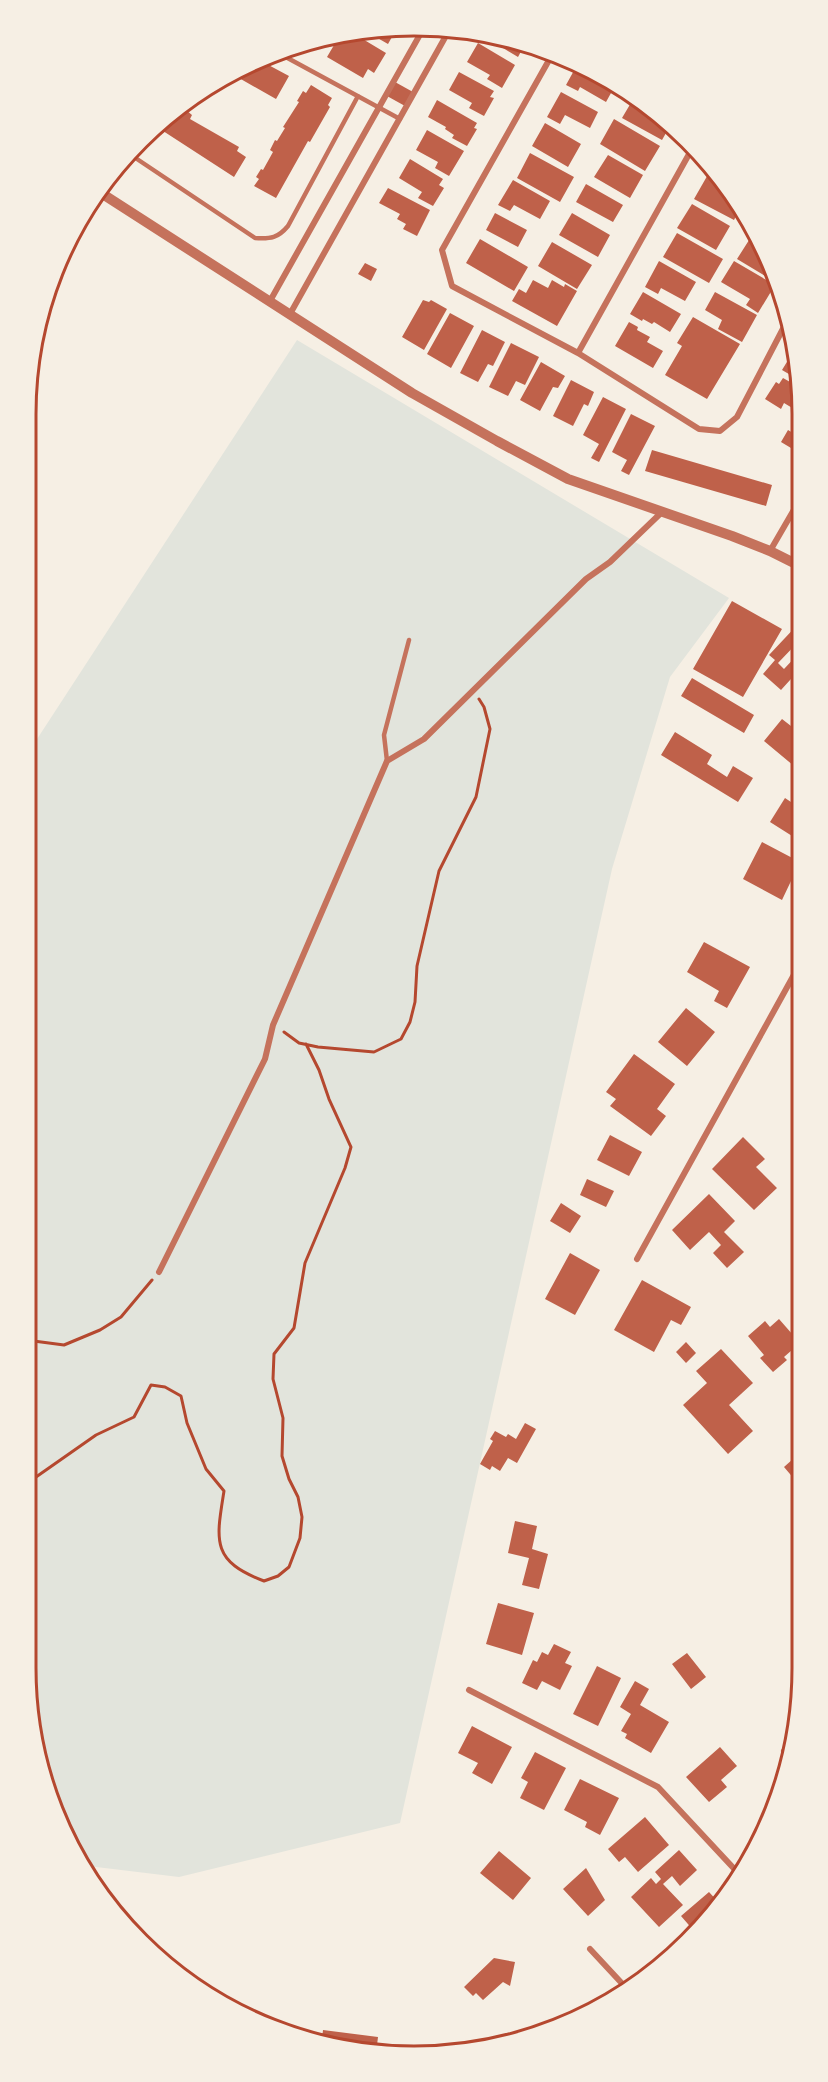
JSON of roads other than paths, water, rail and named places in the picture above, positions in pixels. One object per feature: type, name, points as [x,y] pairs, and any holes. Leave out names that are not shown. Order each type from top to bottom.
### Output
[{"type":"street","points":[[270,301],[419,36]]},
{"type":"street","points":[[290,314],[445,38]]},
{"type":"street","points":[[549,61],[442,250],[452,286],[578,353],[699,429],[720,430],[737,417],[782,330]]},
{"type":"street","points":[[578,353],[689,155]]},
{"type":"street","points":[[106,196],[412,393],[568,479],[770,551],[792,562]]},
{"type":"street","points":[[159,1272],[265,1059],[273,1025],[387,761],[424,739],[586,579],[610,562],[662,512]]},
{"type":"street","points":[[770,551],[792,514]]},
{"type":"street","points":[[637,1259],[792,978]]},
{"type":"street","points":[[469,1690],[658,1787],[734,1869]]},
{"type":"street","points":[[590,1950],[622,1983]]},
{"type":"lane","points":[[287,58],[400,119]]},
{"type":"lane","points":[[136,158],[255,238],[271,239],[288,226],[358,96]]},
{"type":"lane","points":[[387,761],[384,735],[410,640]]}]
